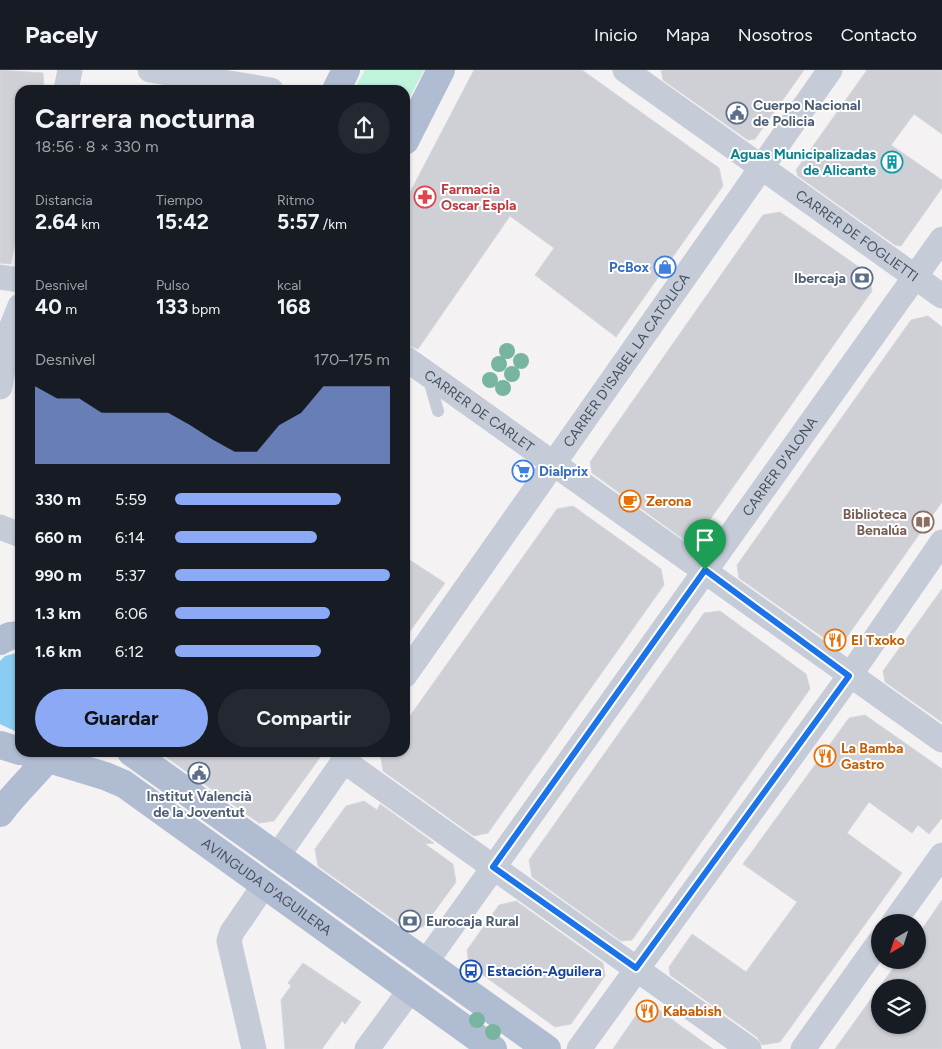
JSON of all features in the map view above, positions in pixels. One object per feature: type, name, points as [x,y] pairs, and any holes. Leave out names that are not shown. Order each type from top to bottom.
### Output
[{"type":"main road","points":[[338,85],[346,70]]},
{"type":"main road","points":[[410,131],[441,70]]},
{"type":"main road","points":[[0,745],[15,750]]},
{"type":"main road","points":[[0,813],[41,757]]},
{"type":"main road","name":"AVINGUDA D'AGUILERA","points":[[48,757],[124,784],[493,1049]]},
{"type":"main road","name":"AVINGUDA D'AGUILERA","points":[[138,757],[276,858],[547,1049]]},
{"type":"street","points":[[67,85],[70,70]]},
{"type":"street","points":[[150,70],[241,85]]},
{"type":"street","name":"CARRER D'ISABEL LA CATÒLICA","points":[[410,668],[830,70]]},
{"type":"street","name":"CARRER DE FOGLIETTI","points":[[634,73],[942,296]]},
{"type":"street","name":"CARRER D'ALONA","points":[[426,962],[942,239]]},
{"type":"street","points":[[0,277],[15,279]]},
{"type":"street","points":[[0,386],[8,333],[15,317]]},
{"type":"street","name":"CARRER DE CARLET","points":[[418,363],[849,676],[942,740]]},
{"type":"street","points":[[0,527],[15,533]]},
{"type":"street","points":[[579,1049],[849,676],[942,542]]},
{"type":"street","points":[[276,858],[347,757],[493,867],[750,1049]]},
{"type":"street","points":[[900,914],[942,855]]},
{"type":"street","points":[[254,1049],[229,941],[232,932],[265,884]]},
{"type":"street","points":[[802,1049],[871,953]]},
{"type":"street","points":[[367,1049],[411,989]]},
{"type":"lane","points":[[418,363],[431,385],[438,410]]},
{"type":"green space","points":[[365,70],[424,70],[410,97],[410,85],[357,85]]},
{"type":"water","points":[[15,653],[15,731],[0,724],[0,661],[5,656]]},
{"type":"building","points":[[0,70],[43,73],[44,85],[15,85],[15,242],[11,264],[0,263]]},
{"type":"building","points":[[474,70],[582,70],[719,168],[723,186],[616,337],[535,275],[554,248],[510,216],[418,349],[410,346],[410,192]]},
{"type":"building","name":"Cuerpo Nacional de Policia","points":[[661,70],[804,70],[755,139],[748,140],[663,80]]},
{"type":"building","points":[[867,70],[942,70],[942,134],[914,114],[891,145],[942,180],[942,188],[901,246],[895,245],[798,176],[796,170]]},
{"type":"building","points":[[780,212],[869,274],[872,291],[697,538],[686,541],[592,473],[590,462],[763,215]]},
{"type":"building","points":[[928,316],[942,327],[942,502],[842,644],[834,645],[739,578],[737,565],[911,320]]},
{"type":"building","points":[[573,506],[661,569],[664,585],[488,833],[474,836],[383,771],[381,757],[410,757],[410,716],[557,509]]},
{"type":"building","points":[[410,560],[445,583],[410,631]]},
{"type":"building","points":[[942,589],[942,722],[885,682],[883,671]]},
{"type":"building","points":[[720,611],[806,674],[810,689],[632,940],[621,941],[532,877],[529,860],[704,613]]},
{"type":"building","points":[[865,715],[942,769],[942,818],[929,834],[918,825],[912,833],[869,802],[847,833],[902,873],[780,1042],[762,1045],[757,1037],[670,975],[669,967],[692,934],[746,972],[797,902],[743,864],[849,718]]},
{"type":"building","points":[[166,757],[320,757],[274,821],[259,823]]},
{"type":"building","points":[[364,801],[377,810],[380,804],[434,843],[425,844],[453,864],[456,882],[423,927],[408,930],[318,866],[315,849],[346,806]]},
{"type":"building","points":[[942,900],[942,1049],[835,1049],[871,999],[871,1034],[926,1034],[926,979],[885,979],[893,969],[926,969],[926,923]]},
{"type":"building","points":[[516,901],[603,963],[605,976],[571,1024],[555,1027],[469,965],[467,950],[499,905]]},
{"type":"building","points":[[303,963],[361,1002],[345,1024],[342,1021],[322,1049],[285,1049],[281,1000],[291,986],[288,983]]},
{"type":"building","points":[[656,1008],[713,1049],[613,1049],[639,1011]]},
{"type":"place","name":"Cuerpo Nacional de Policia","points":[[737,113]]},
{"type":"place","name":"Aguas Municipalizadas de Alicante","points":[[892,162]]},
{"type":"place","name":"Farmacia Oscar Espla","points":[[425,197]]},
{"type":"place","name":"PcBox","points":[[665,267]]},
{"type":"place","name":"Ibercaja","points":[[862,278]]},
{"type":"place","name":"Dialprix","points":[[523,471]]},
{"type":"place","name":"Zerona","points":[[630,501]]},
{"type":"place","name":"Biblioteca Benalúa","points":[[923,522]]},
{"type":"place","name":"El Txoko","points":[[835,640]]},
{"type":"place","name":"La Bamba Gastro","points":[[825,756]]},
{"type":"place","name":"Institut Valencià de la Joventut","points":[[199,773]]},
{"type":"place","name":"Eurocaja Rural","points":[[410,921]]},
{"type":"place","name":"Estación-Aguilera","points":[[471,971]]},
{"type":"place","name":"Kababish","points":[[647,1011]]},
{"type":"route","points":[[705,570],[849,676],[636,968],[493,867],[705,570]]}]
